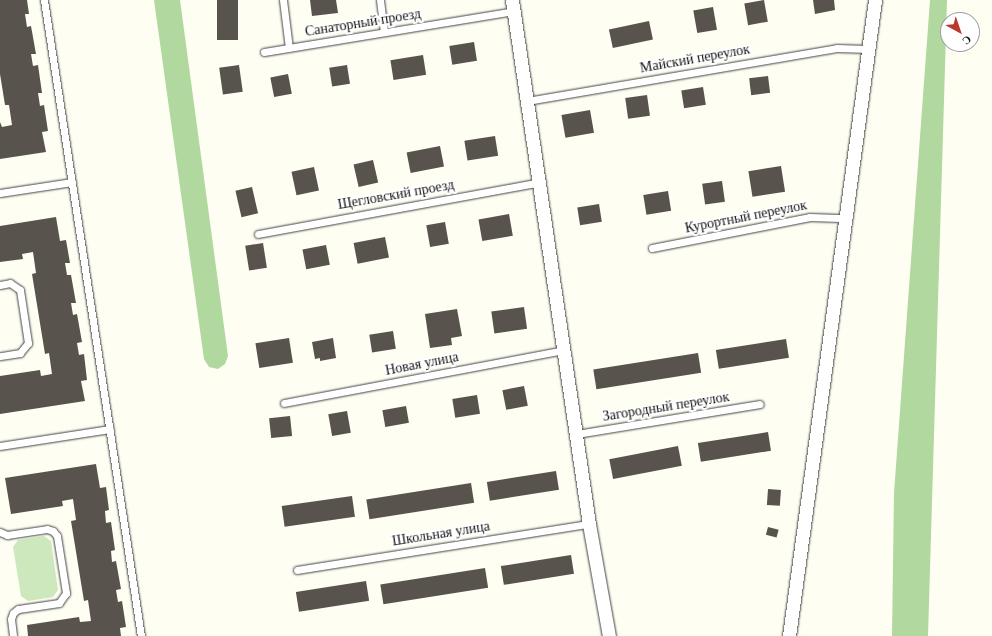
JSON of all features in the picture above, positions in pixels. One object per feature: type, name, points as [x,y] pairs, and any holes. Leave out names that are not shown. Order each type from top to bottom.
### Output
[{"type":"street","points":[[789,636],[874,0]]},
{"type":"street","points":[[513,6],[576,434],[609,636]]},
{"type":"lane","points":[[44,0],[141,636]]},
{"type":"lane","points":[[283,0],[289,48]]},
{"type":"lane","points":[[380,0],[384,32]]},
{"type":"lane","name":"Санаторный проезд","points":[[264,52],[384,32],[513,6]]},
{"type":"lane","name":"Майский переулок","points":[[528,101],[837,48],[868,49]]},
{"type":"lane","points":[[0,193],[72,182]]},
{"type":"lane","name":"Щегловский проезд","points":[[258,234],[540,182]]},
{"type":"lane","name":"Курортный переулок","points":[[652,248],[810,217],[846,218]]},
{"type":"lane","points":[[0,284],[10,283],[20,290],[28,343],[20,352],[0,356]]},
{"type":"lane","name":"Новая улица","points":[[284,403],[564,350]]},
{"type":"lane","name":"Загородный переулок","points":[[576,434],[760,404]]},
{"type":"lane","points":[[0,446],[110,429]]},
{"type":"lane","name":"Школьная улица","points":[[297,570],[590,524]]},
{"type":"lane","points":[[0,532],[6,535],[48,529],[53,531],[57,536],[66,593],[59,602],[18,609],[13,613],[11,619],[13,636]]},
{"type":"green space","points":[[154,0],[180,0],[228,356],[225,364],[218,369],[209,367],[204,359]]},
{"type":"green space","points":[[930,0],[947,0],[947,12],[940,12],[940,52],[945,52],[928,636],[892,636],[894,493]]},
{"type":"green space","points":[[44,536],[51,541],[58,590],[53,597],[28,601],[21,596],[13,547],[18,540]]},
{"type":"building","points":[[0,0],[27,0],[29,14],[25,14],[27,27],[31,26],[36,54],[31,54],[33,66],[38,65],[42,93],[38,93],[40,106],[44,105],[48,131],[42,132],[46,152],[0,159],[0,122],[2,127],[12,125],[9,105],[5,105],[0,74]]},
{"type":"building","points":[[217,0],[238,0],[238,40],[217,40]]},
{"type":"building","points":[[310,0],[336,0],[338,13],[312,16]]},
{"type":"building","points":[[764,0],[768,22],[748,25],[744,3]]},
{"type":"building","points":[[813,0],[834,0],[835,10],[815,14]]},
{"type":"building","points":[[713,7],[717,30],[697,33],[693,10]]},
{"type":"building","points":[[649,21],[653,40],[613,48],[609,30]]},
{"type":"building","points":[[474,42],[477,61],[452,65],[449,46]]},
{"type":"building","points":[[423,55],[426,75],[394,80],[390,60]]},
{"type":"building","points":[[239,65],[243,92],[223,95],[219,68]]},
{"type":"building","points":[[347,65],[350,84],[332,87],[329,68]]},
{"type":"building","points":[[288,74],[292,94],[274,97],[270,77]]},
{"type":"building","points":[[768,76],[770,93],[751,95],[749,78]]},
{"type":"building","points":[[703,87],[706,105],[684,108],[681,90]]},
{"type":"building","points":[[647,95],[650,116],[628,119],[625,98]]},
{"type":"building","points":[[590,110],[594,133],[565,138],[561,115]]},
{"type":"building","points":[[495,136],[498,156],[468,161],[464,141]]},
{"type":"building","points":[[440,146],[444,167],[411,173],[407,152]]},
{"type":"building","points":[[373,160],[378,182],[359,187],[354,164]]},
{"type":"building","points":[[781,166],[785,192],[752,197],[748,171]]},
{"type":"building","points":[[314,167],[319,190],[296,195],[292,172]]},
{"type":"building","points":[[722,181],[725,202],[705,205],[702,184]]},
{"type":"building","points":[[252,187],[258,213],[242,217],[235,191]]},
{"type":"building","points":[[668,191],[671,211],[646,215],[643,195]]},
{"type":"building","points":[[599,204],[602,222],[580,225],[577,207]]},
{"type":"building","points":[[509,214],[513,236],[482,241],[478,219]]},
{"type":"building","points":[[56,217],[60,241],[66,240],[70,263],[65,263],[67,275],[71,275],[76,303],[71,303],[73,315],[77,314],[82,342],[77,343],[79,355],[84,354],[87,380],[81,381],[85,401],[0,414],[0,376],[40,370],[41,376],[52,374],[49,353],[45,354],[32,274],[36,273],[33,252],[22,254],[23,259],[0,262],[0,226]]},
{"type":"building","points":[[445,222],[449,244],[430,247],[426,225]]},
{"type":"building","points":[[385,237],[389,258],[358,264],[354,243]]},
{"type":"building","points":[[263,243],[267,268],[249,271],[245,246]]},
{"type":"building","points":[[326,245],[330,265],[306,269],[302,250]]},
{"type":"building","points":[[524,307],[527,329],[494,333],[491,312]]},
{"type":"building","points":[[457,309],[462,336],[451,338],[452,345],[430,348],[425,314]]},
{"type":"building","points":[[393,331],[396,349],[372,353],[369,335]]},
{"type":"building","points":[[289,338],[293,363],[259,368],[255,343]]},
{"type":"building","points":[[333,338],[336,358],[320,361],[320,358],[315,359],[312,342]]},
{"type":"building","points":[[786,339],[789,358],[719,369],[716,350]]},
{"type":"building","points":[[698,353],[701,373],[596,389],[593,370]]},
{"type":"building","points":[[524,386],[528,406],[506,410],[502,390]]},
{"type":"building","points":[[477,395],[480,414],[455,418],[452,399]]},
{"type":"building","points":[[406,406],[409,423],[385,427],[382,410]]},
{"type":"building","points":[[347,411],[351,433],[332,436],[328,414]]},
{"type":"building","points":[[290,416],[292,436],[271,438],[269,418]]},
{"type":"building","points":[[768,432],[771,451],[701,462],[698,443]]},
{"type":"building","points":[[678,446],[682,466],[613,479],[609,459]]},
{"type":"building","points":[[96,464],[100,488],[106,487],[109,510],[105,511],[106,523],[111,522],[115,550],[111,551],[112,562],[116,561],[121,589],[116,590],[118,602],[122,601],[126,627],[120,628],[121,636],[28,636],[27,625],[79,617],[80,622],[91,621],[88,600],[84,601],[71,521],[76,520],[73,499],[62,501],[63,506],[11,514],[5,478]]},
{"type":"building","points":[[556,471],[559,490],[490,501],[487,482]]},
{"type":"building","points":[[471,483],[474,503],[369,519],[366,500]]},
{"type":"building","points":[[768,489],[781,490],[780,506],[767,505]]},
{"type":"building","points":[[352,496],[355,517],[285,527],[282,506]]},
{"type":"building","points":[[768,527],[779,530],[777,538],[766,535]]},
{"type":"building","points":[[571,555],[574,574],[504,585],[501,566]]},
{"type":"building","points":[[485,568],[488,588],[383,604],[380,585]]},
{"type":"building","points":[[366,581],[369,601],[299,612],[296,592]]}]
